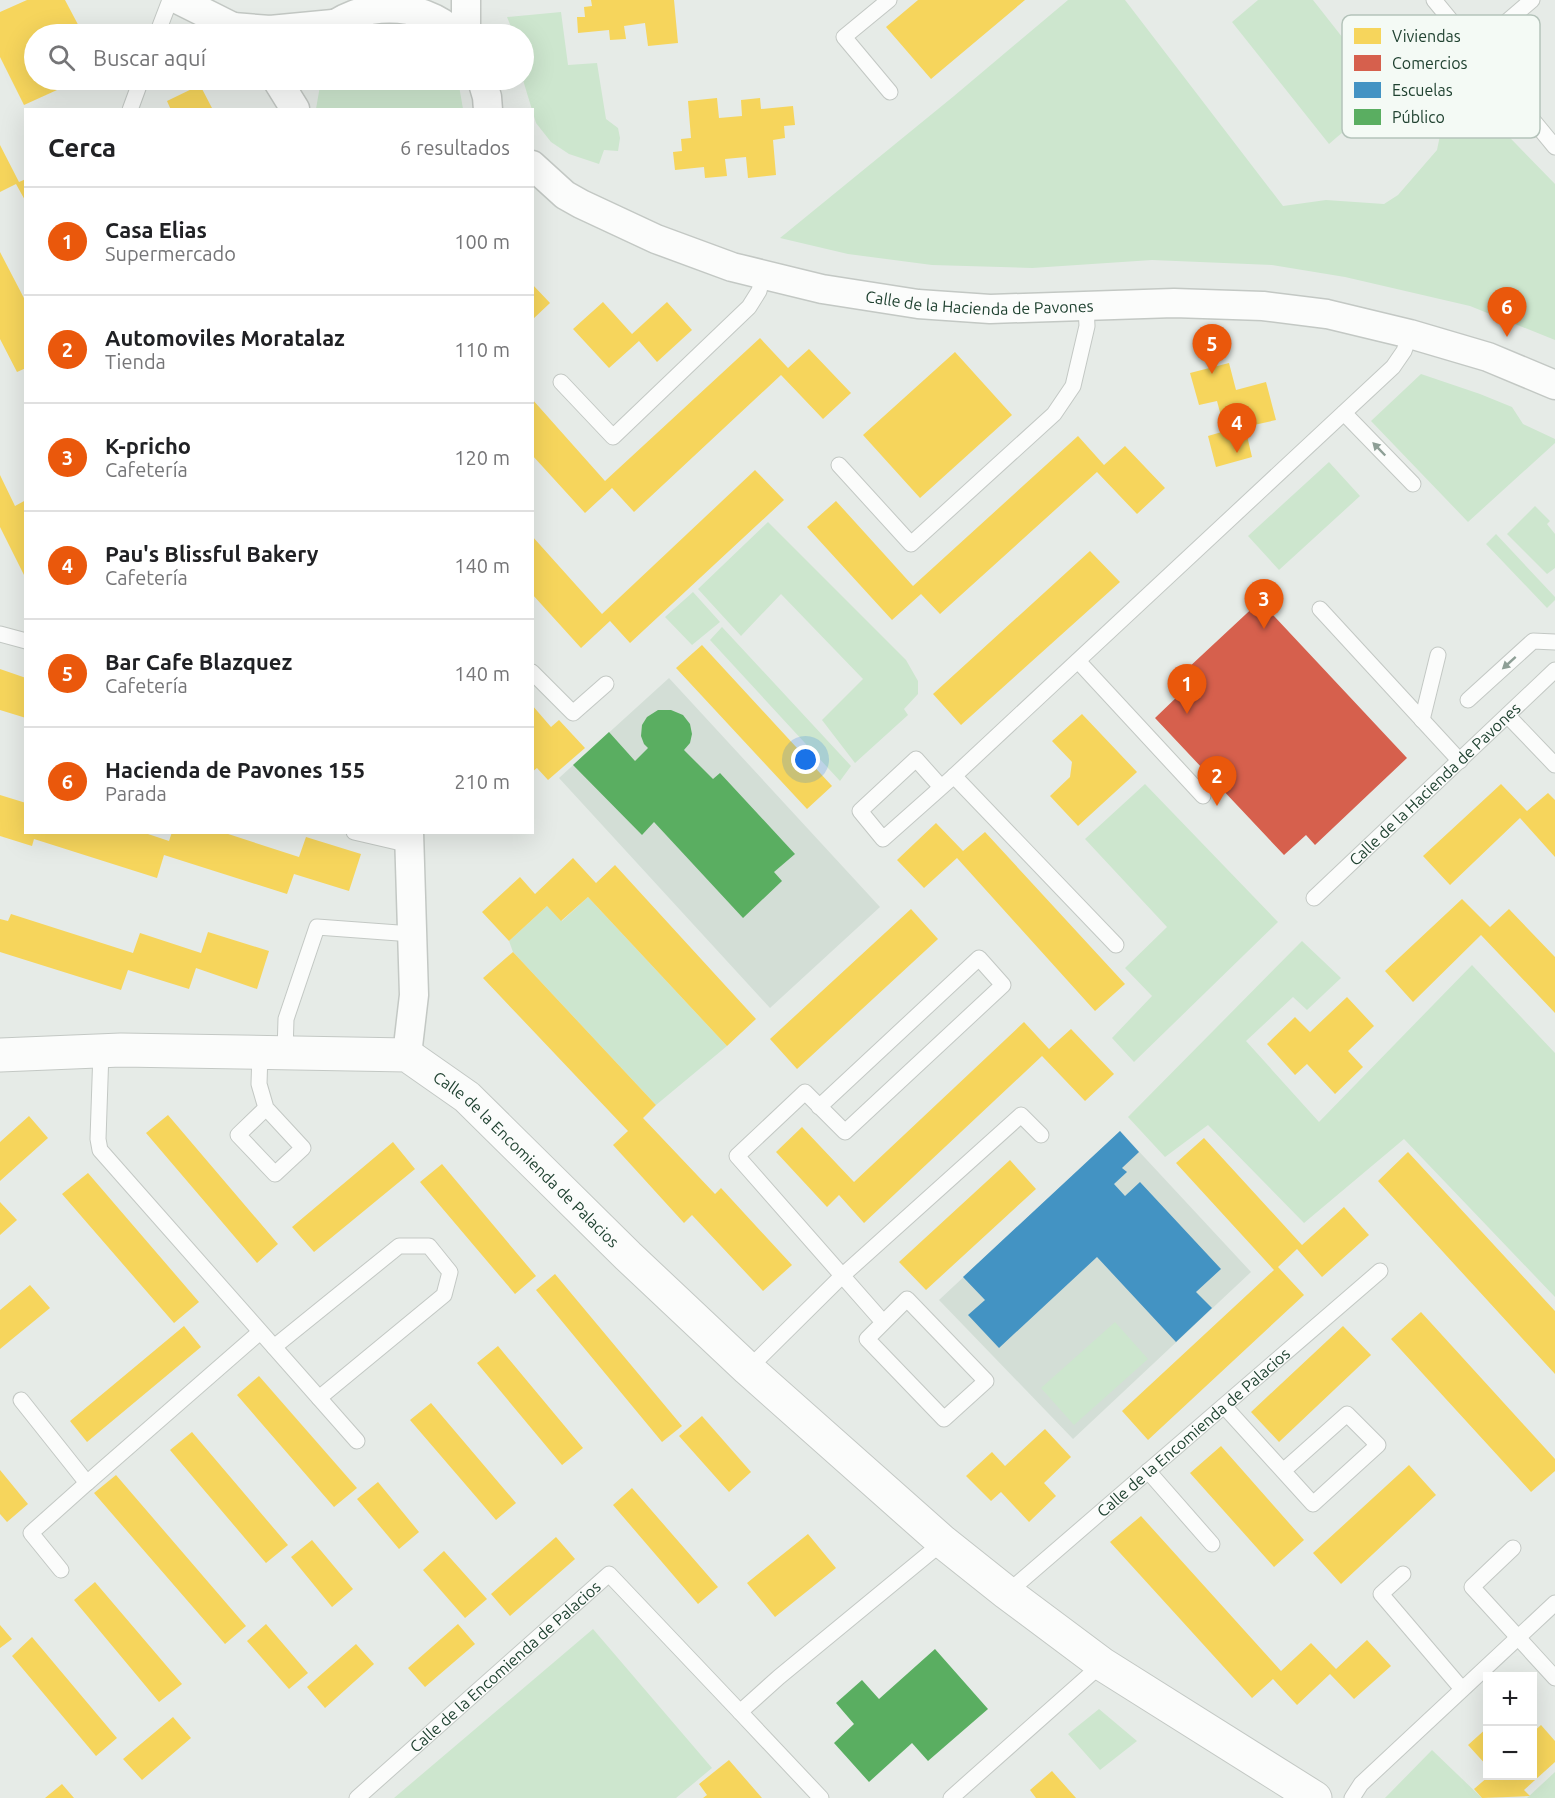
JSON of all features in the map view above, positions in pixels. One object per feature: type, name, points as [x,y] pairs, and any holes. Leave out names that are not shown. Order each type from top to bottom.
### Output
[{"type":"street","points":[[179,0],[224,24]]},
{"type":"street","points":[[466,0],[466,24]]},
{"type":"street","points":[[337,24],[353,15],[395,3],[433,16],[443,24]]},
{"type":"street","points":[[284,90],[295,108]]},
{"type":"street","points":[[296,108],[297,90]]},
{"type":"street","points":[[485,90],[488,108]]},
{"type":"street","name":"Calle de la Hacienda de Pavones","points":[[534,167],[565,195],[656,239],[763,275],[822,289],[918,304],[990,309],[1174,303],[1263,306],[1327,314],[1410,334],[1488,357],[1555,385]]},
{"type":"street","name":"Calle de la Hacienda de Pavones","points":[[534,187],[565,195]]},
{"type":"street","points":[[0,1055],[101,1051],[408,1054],[414,995],[410,839]]},
{"type":"street","name":"Calle de la Encomienda de Palacios","points":[[408,1054],[467,1097],[628,1256],[748,1369],[943,1542],[1102,1664],[1315,1798]]},
{"type":"lane","points":[[161,24],[170,0]]},
{"type":"lane","points":[[889,0],[844,37],[890,92]]},
{"type":"lane","points":[[1434,0],[1447,15]]},
{"type":"lane","points":[[1515,15],[1532,0]]},
{"type":"lane","points":[[131,108],[137,90]]},
{"type":"lane","points":[[1540,129],[1555,147]]},
{"type":"lane","points":[[561,382],[613,437],[749,308],[759,291],[763,275]]},
{"type":"lane","points":[[839,465],[911,544],[1054,414],[1073,386],[1087,326],[1086,307]]},
{"type":"lane","points":[[941,787],[916,759],[860,811],[883,839],[954,776],[1393,368],[1404,351],[1410,334]]},
{"type":"lane","points":[[1344,413],[1413,484]]},
{"type":"lane","points":[[1320,609],[1460,761]]},
{"type":"lane","points":[[0,634],[24,640]]},
{"type":"lane","points":[[1468,700],[1533,641],[1555,642]]},
{"type":"lane","points":[[1422,720],[1438,655]]},
{"type":"lane","points":[[1078,661],[1203,796]]},
{"type":"lane","name":"Calle de la Hacienda de Pavones","points":[[1314,898],[1555,670]]},
{"type":"lane","points":[[534,674],[573,713],[606,684]]},
{"type":"lane","points":[[1508,716],[1554,763]]},
{"type":"lane","points":[[954,776],[1116,945]]},
{"type":"lane","points":[[370,834],[410,839]]},
{"type":"lane","points":[[266,1108],[259,1084],[286,1019],[317,927],[412,934]]},
{"type":"lane","points":[[819,1107],[979,958],[1003,985],[845,1132],[819,1107],[805,1092],[737,1156],[883,1322]]},
{"type":"lane","points":[[101,1051],[98,1139],[100,1150],[357,1441]]},
{"type":"lane","points":[[748,1369],[843,1275],[1021,1115],[1041,1136]]},
{"type":"lane","points":[[274,1347],[399,1246],[429,1246],[450,1272],[444,1296],[319,1398]]},
{"type":"lane","name":"Calle de la Encomienda de Palacios","points":[[1007,1593],[1380,1271]]},
{"type":"lane","points":[[907,1299],[986,1381],[944,1419],[867,1339],[883,1322],[907,1299]]},
{"type":"lane","points":[[61,1570],[31,1533],[260,1332]]},
{"type":"lane","points":[[21,1400],[87,1483]]},
{"type":"lane","points":[[1224,1406],[1283,1471],[1313,1504],[1378,1445],[1347,1414],[1283,1471]]},
{"type":"lane","points":[[1148,1471],[1212,1544]]},
{"type":"lane","points":[[821,1798],[740,1712],[943,1542]]},
{"type":"lane","points":[[1513,1548],[1472,1587],[1555,1678]]},
{"type":"lane","name":"Calle de la Encomienda de Palacios","points":[[357,1798],[609,1574],[740,1712]]},
{"type":"lane","points":[[1403,1574],[1381,1594],[1462,1689]]},
{"type":"lane","points":[[1352,1798],[1361,1784],[1555,1603]]},
{"type":"lane","points":[[951,1798],[1102,1664]]},
{"type":"shaded area","points":[[669,678],[880,907],[770,1008],[559,778]]},
{"type":"shaded area","points":[[1120,1131],[1251,1272],[1073,1439],[939,1300]]},
{"type":"green space","points":[[1068,0],[1125,0],[1283,206],[1326,200],[1384,204],[1398,195],[1437,150],[1439,138],[1510,138],[1555,184],[1555,340],[1470,306],[1345,277],[1272,265],[1152,260],[1032,268],[932,265],[848,254],[780,238]]},
{"type":"green space","points":[[1258,0],[1313,0],[1342,37],[1342,133],[1329,144],[1232,22]]},
{"type":"green space","points":[[561,12],[568,65],[597,63],[606,119],[618,128],[620,138],[618,151],[604,150],[599,164],[569,154],[551,142],[536,123],[534,108],[531,108],[526,90],[534,90],[534,24],[510,24],[507,17]]},
{"type":"green space","points":[[319,90],[460,90],[463,108],[316,108]]},
{"type":"green space","points":[[1421,374],[1512,407],[1523,424],[1555,439],[1555,443],[1468,522],[1371,421]]},
{"type":"green space","points":[[1329,462],[1360,496],[1279,570],[1248,536]]},
{"type":"green space","points":[[1535,506],[1550,521],[1547,524],[1555,534],[1555,568],[1547,574],[1507,534]]},
{"type":"green space","points":[[768,522],[906,660],[918,681],[918,694],[904,709],[908,715],[855,763],[822,720],[863,679],[781,594],[741,636],[698,589]]},
{"type":"green space","points":[[1496,534],[1555,597],[1547,608],[1486,544]]},
{"type":"green space","points":[[693,592],[720,622],[692,645],[665,617]]},
{"type":"green space","points":[[722,627],[851,766],[840,781],[710,640]]},
{"type":"green space","points":[[1145,784],[1278,922],[1134,1062],[1112,1038],[1152,996],[1125,968],[1167,927],[1085,839]]},
{"type":"green space","points":[[588,897],[727,1046],[656,1105],[513,952],[509,941],[547,906],[562,921]]},
{"type":"green space","points":[[1302,941],[1341,978],[1307,1010],[1293,997],[1246,1041],[1319,1122],[1472,965],[1555,1053],[1555,1297],[1404,1139],[1304,1223],[1208,1125],[1165,1157],[1128,1117]]},
{"type":"green space","points":[[1115,1322],[1148,1359],[1074,1425],[1041,1388]]},
{"type":"green space","points":[[593,1629],[712,1768],[676,1798],[394,1798]]},
{"type":"green space","points":[[1099,1709],[1137,1741],[1100,1770],[1068,1734]]},
{"type":"green space","points":[[1432,1750],[1482,1798],[1385,1798]]},
{"type":"green space","points":[[1555,1772],[1555,1798],[1527,1798]]},
{"type":"building: Viviendas","points":[[27,0],[65,0],[78,24],[24,24],[24,90],[57,90],[24,105],[0,57],[0,12]]},
{"type":"building: Viviendas","points":[[591,0],[674,0],[678,43],[648,46],[645,23],[624,26],[626,39],[610,40],[609,30],[578,33],[577,17],[585,17],[584,7],[592,6]]},
{"type":"building: Viviendas","points":[[918,0],[1025,0],[931,79],[886,27]]},
{"type":"building: Viviendas","points":[[190,90],[203,90],[212,108],[170,108],[167,101]]},
{"type":"building: Viviendas","points":[[717,98],[719,118],[742,116],[741,100],[760,98],[761,109],[793,106],[795,125],[784,126],[785,138],[773,140],[776,175],[748,178],[746,157],[725,159],[727,176],[705,178],[704,167],[675,170],[673,152],[682,151],[681,139],[691,138],[688,101]]},
{"type":"building: Viviendas","points":[[0,145],[19,182],[24,180],[24,198],[16,184],[0,192]]},
{"type":"building: Viviendas","points":[[0,252],[24,298],[24,369],[17,372],[0,339]]},
{"type":"building: Viviendas","points":[[534,286],[550,303],[534,318]]},
{"type":"building: Viviendas","points":[[603,302],[632,334],[667,302],[692,330],[657,362],[639,341],[609,368],[573,329]]},
{"type":"building: Viviendas","points":[[760,338],[788,368],[809,349],[851,393],[823,419],[781,375],[634,512],[612,488],[585,513],[534,457],[534,401],[605,481]]},
{"type":"building: Viviendas","points":[[955,352],[1012,415],[920,498],[863,435]]},
{"type":"building: Viviendas","points":[[1229,363],[1236,390],[1266,382],[1276,420],[1245,427],[1252,457],[1216,467],[1208,436],[1225,431],[1217,401],[1199,405],[1190,373]]},
{"type":"building: Viviendas","points":[[1078,436],[1104,465],[1125,446],[1165,488],[1137,514],[1097,472],[940,614],[921,594],[892,620],[807,527],[836,501],[913,586]]},
{"type":"building: Viviendas","points":[[755,470],[784,500],[630,643],[610,621],[581,648],[534,596],[534,538],[602,614]]},
{"type":"building: Viviendas","points":[[0,475],[15,506],[24,501],[24,575],[0,527]]},
{"type":"building: Viviendas","points":[[1090,551],[1120,582],[961,725],[933,694]]},
{"type":"building: Viviendas","points":[[702,645],[832,786],[807,809],[676,668]]},
{"type":"building: Viviendas","points":[[0,669],[24,677],[24,717],[0,710]]},
{"type":"building: Viviendas","points":[[534,707],[551,727],[559,720],[585,748],[548,780],[537,768],[534,770]]},
{"type":"building: Viviendas","points":[[1082,714],[1137,772],[1078,826],[1050,796],[1070,777],[1072,762],[1052,741]]},
{"type":"building: Viviendas","points":[[1501,784],[1527,811],[1548,793],[1555,800],[1555,857],[1520,818],[1450,885],[1423,856]]},
{"type":"building: Viviendas","points":[[0,795],[24,802],[24,834],[148,834],[169,841],[171,834],[228,834],[299,857],[306,837],[361,854],[349,891],[294,874],[287,894],[164,855],[157,878],[34,839],[32,846],[0,836]]},
{"type":"building: Viviendas","points":[[936,823],[963,851],[985,832],[1125,984],[1095,1011],[957,858],[924,888],[897,860]]},
{"type":"building: Viviendas","points":[[573,858],[596,883],[615,865],[756,1019],[727,1046],[588,897],[561,921],[547,906],[509,941],[482,912],[520,877],[535,894]]},
{"type":"building: Viviendas","points":[[1462,899],[1490,927],[1509,909],[1555,957],[1555,1013],[1481,935],[1413,1002],[1385,971]]},
{"type":"building: Viviendas","points":[[911,909],[938,939],[797,1069],[770,1039]]},
{"type":"building: Viviendas","points":[[11,914],[133,953],[140,933],[201,953],[208,932],[269,951],[257,989],[196,968],[189,989],[128,970],[121,990],[0,952],[0,919],[8,921]]},
{"type":"building: Viviendas","points":[[513,952],[656,1105],[643,1118],[715,1194],[721,1188],[792,1265],[763,1291],[692,1215],[684,1223],[613,1145],[628,1131],[483,978]]},
{"type":"building: Viviendas","points":[[1347,997],[1374,1026],[1348,1051],[1363,1067],[1335,1094],[1307,1064],[1295,1075],[1267,1044],[1295,1017],[1310,1032]]},
{"type":"building: Viviendas","points":[[1024,1022],[1049,1049],[1071,1029],[1114,1074],[1085,1101],[1042,1056],[864,1223],[839,1195],[827,1207],[776,1152],[802,1127],[854,1182]]},
{"type":"building: Viviendas","points":[[168,1115],[278,1244],[257,1263],[146,1133]]},
{"type":"building: Viviendas","points":[[29,1116],[48,1138],[0,1181],[0,1142]]},
{"type":"building: Viviendas","points":[[1204,1138],[1302,1245],[1344,1207],[1369,1235],[1322,1277],[1297,1249],[1278,1267],[1304,1295],[1148,1440],[1122,1411],[1274,1270],[1176,1163]]},
{"type":"building: Viviendas","points":[[393,1142],[415,1169],[314,1252],[292,1227]]},
{"type":"building: Viviendas","points":[[1408,1152],[1555,1311],[1555,1374],[1378,1181]]},
{"type":"building: Viviendas","points":[[1010,1160],[1036,1189],[926,1290],[899,1262]]},
{"type":"building: Viviendas","points":[[442,1164],[536,1276],[515,1294],[420,1182]]},
{"type":"building: Viviendas","points":[[88,1173],[199,1302],[174,1323],[62,1194]]},
{"type":"building: Viviendas","points":[[0,1202],[17,1220],[0,1235]]},
{"type":"building: Viviendas","points":[[555,1274],[682,1426],[662,1442],[536,1290]]},
{"type":"building: Viviendas","points":[[30,1285],[50,1308],[0,1349],[0,1310]]},
{"type":"building: Viviendas","points":[[1421,1312],[1555,1459],[1555,1471],[1531,1492],[1391,1339]]},
{"type":"building: Viviendas","points":[[184,1326],[201,1347],[87,1442],[70,1421]]},
{"type":"building: Viviendas","points":[[1343,1326],[1371,1355],[1279,1442],[1251,1412]]},
{"type":"building: Viviendas","points":[[498,1346],[583,1448],[562,1465],[477,1363]]},
{"type":"building: Viviendas","points":[[259,1376],[357,1488],[334,1507],[237,1395]]},
{"type":"building: Viviendas","points":[[431,1403],[516,1503],[496,1520],[410,1420]]},
{"type":"building: Viviendas","points":[[702,1416],[751,1472],[729,1492],[679,1436]]},
{"type":"building: Viviendas","points":[[1045,1429],[1071,1457],[1044,1483],[1056,1496],[1029,1522],[1001,1492],[991,1501],[966,1476],[992,1452],[1005,1466]]},
{"type":"building: Viviendas","points":[[192,1432],[288,1545],[266,1563],[170,1450]]},
{"type":"building: Viviendas","points":[[1221,1446],[1304,1540],[1274,1567],[1190,1473]]},
{"type":"building: Viviendas","points":[[1409,1465],[1436,1495],[1341,1584],[1313,1553]]},
{"type":"building: Viviendas","points":[[0,1470],[28,1504],[7,1522],[0,1514]]},
{"type":"building: Viviendas","points":[[116,1475],[246,1626],[225,1644],[94,1493]]},
{"type":"building: Viviendas","points":[[378,1482],[419,1532],[399,1549],[357,1499]]},
{"type":"building: Viviendas","points":[[632,1488],[718,1587],[698,1604],[613,1505]]},
{"type":"building: Viviendas","points":[[1141,1516],[1281,1671],[1311,1643],[1336,1669],[1367,1640],[1391,1666],[1354,1699],[1330,1674],[1297,1705],[1273,1679],[1252,1698],[1110,1542]]},
{"type":"building: Viviendas","points":[[808,1534],[836,1568],[775,1617],[747,1583]]},
{"type":"building: Viviendas","points":[[556,1537],[575,1559],[510,1616],[491,1594]]},
{"type":"building: Viviendas","points":[[312,1540],[353,1589],[332,1607],[291,1557]]},
{"type":"building: Viviendas","points":[[444,1551],[487,1599],[465,1618],[423,1570]]},
{"type":"building: Viviendas","points":[[95,1582],[182,1684],[159,1702],[74,1600]]},
{"type":"building: Viviendas","points":[[266,1624],[308,1673],[289,1689],[247,1641]]},
{"type":"building: Viviendas","points":[[458,1624],[475,1644],[425,1687],[408,1668]]},
{"type":"building: Viviendas","points":[[0,1625],[12,1639],[0,1648]]},
{"type":"building: Viviendas","points":[[32,1637],[117,1738],[96,1756],[12,1656]]},
{"type":"building: Viviendas","points":[[356,1644],[374,1664],[325,1708],[307,1687]]},
{"type":"building: Viviendas","points":[[173,1717],[191,1738],[142,1780],[123,1759]]},
{"type":"building: Viviendas","points":[[1541,1725],[1555,1741],[1555,1762],[1537,1778],[1537,1729]]},
{"type":"building: Viviendas","points":[[1483,1732],[1483,1762],[1468,1745]]},
{"type":"building: Viviendas","points":[[729,1760],[762,1798],[703,1798],[707,1795],[699,1784]]},
{"type":"building: Viviendas","points":[[1052,1771],[1076,1798],[1036,1798],[1030,1790]]},
{"type":"building: Viviendas","points":[[1484,1780],[1535,1780],[1524,1790],[1530,1796],[1482,1798],[1474,1789]]},
{"type":"building: Viviendas","points":[[62,1784],[74,1798],[45,1798]]},
{"type":"building: Comercios","points":[[1260,601],[1407,758],[1315,845],[1306,835],[1284,855],[1155,718],[1181,693],[1172,683]]},
{"type":"building: Escuelas","points":[[1120,1131],[1139,1152],[1122,1168],[1127,1172],[1114,1184],[1125,1196],[1140,1182],[1221,1269],[1196,1292],[1212,1308],[1176,1342],[1097,1257],[999,1348],[968,1315],[985,1300],[963,1277]]},
{"type":"building: Público","points":[[658,710],[671,710],[683,715],[690,724],[692,734],[690,743],[684,750],[713,779],[720,773],[795,854],[774,872],[782,881],[743,918],[654,822],[642,835],[573,765],[609,732],[635,761],[648,748],[641,736],[642,725],[647,717]]},
{"type":"building: Público","points":[[935,1649],[988,1709],[928,1761],[912,1743],[869,1782],[834,1743],[854,1724],[836,1703],[862,1680],[879,1699]]},
{"type":"place","name":"Hacienda de Pavones 155","points":[[1507,337]]},
{"type":"place","name":"Bar Cafe Blazquez","points":[[1212,374]]},
{"type":"place","name":"Pau's Blissful Bakery","points":[[1237,453]]},
{"type":"place","name":"K-pricho","points":[[1264,629]]},
{"type":"place","name":"Casa Elias","points":[[1187,714]]},
{"type":"place","name":"Automoviles Moratalaz","points":[[1217,806]]}]
